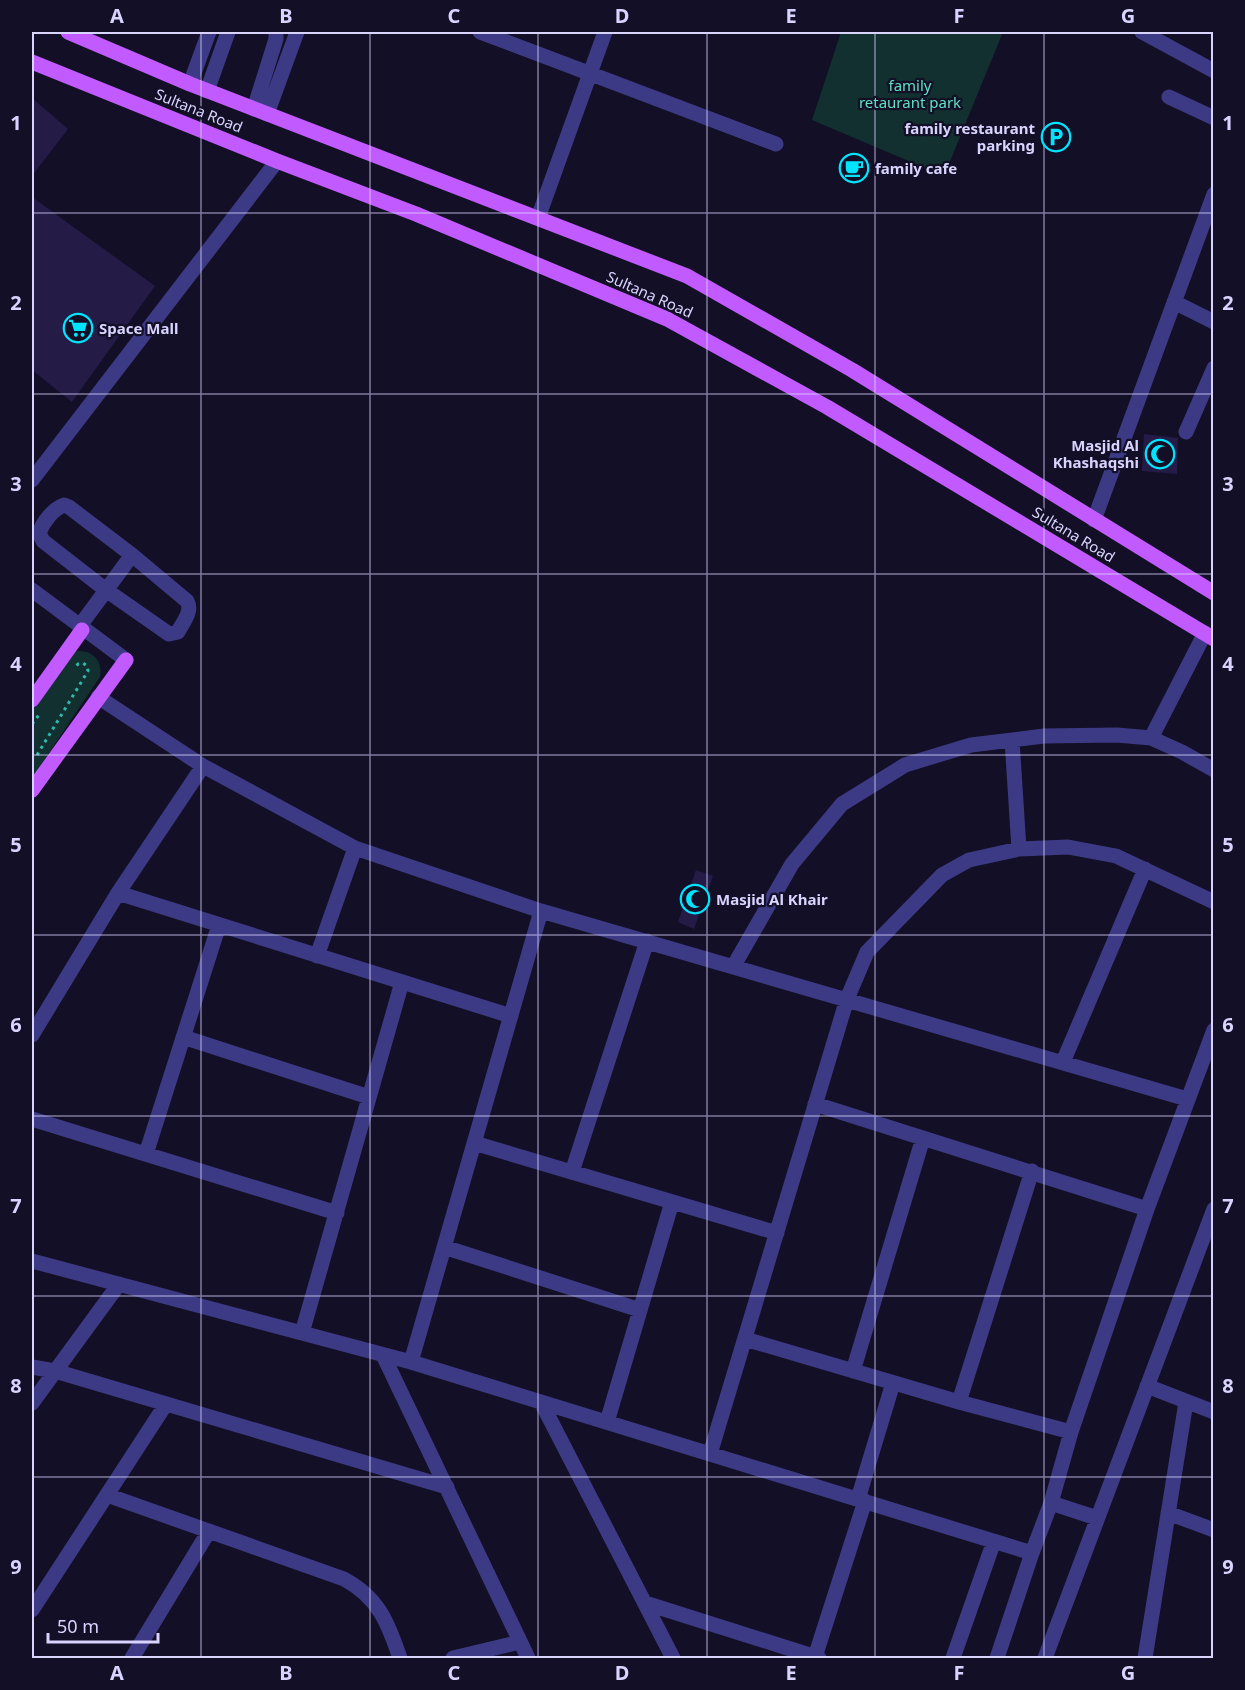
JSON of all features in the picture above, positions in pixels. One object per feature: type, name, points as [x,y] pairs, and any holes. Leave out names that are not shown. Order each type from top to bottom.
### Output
[{"type":"main road","name":"Sultana Road","points":[[68,32],[207,91],[687,276],[852,370],[1214,593]]},
{"type":"main road","name":"Sultana Road","points":[[32,62],[277,161],[416,214],[667,319],[827,407],[1209,636]]},
{"type":"main road","points":[[38,704],[81,628]]},
{"type":"main road","points":[[32,790],[126,660]]},
{"type":"street","points":[[190,84],[209,32]]},
{"type":"street","points":[[207,91],[228,32]]},
{"type":"street","points":[[261,111],[276,32]]},
{"type":"street","points":[[261,111],[297,32]]},
{"type":"street","points":[[480,32],[776,144]]},
{"type":"street","points":[[538,218],[605,32]]},
{"type":"street","points":[[1142,32],[1214,70]]},
{"type":"street","points":[[1169,97],[1214,118]]},
{"type":"street","points":[[32,480],[277,161]]},
{"type":"street","points":[[1095,520],[1214,194]]},
{"type":"street","points":[[1174,302],[1214,322]]},
{"type":"street","points":[[1186,432],[1214,368]]},
{"type":"street","points":[[64,505],[69,507],[132,555],[187,601],[188,613],[178,632],[169,634],[106,590],[44,542],[39,533],[58,507],[64,505]]},
{"type":"street","points":[[81,628],[132,555]]},
{"type":"street","points":[[32,590],[126,660]]},
{"type":"street","points":[[1150,738],[1209,636]]},
{"type":"street","points":[[98,697],[203,766],[355,848],[541,911],[1187,1098]]},
{"type":"street","points":[[733,966],[792,864],[842,804],[905,765],[971,746],[1012,740],[1044,736],[1117,735],[1150,738],[1214,770]]},
{"type":"street","points":[[1012,740],[1019,849]]},
{"type":"street","points":[[32,1035],[118,893],[203,766]]},
{"type":"street","points":[[710,1454],[847,999],[867,952],[942,875],[969,860],[1019,849],[1068,847],[1116,856],[1214,902]]},
{"type":"street","points":[[317,956],[355,848]]},
{"type":"street","points":[[1063,1062],[1145,869]]},
{"type":"street","points":[[118,893],[511,1016]]},
{"type":"street","points":[[411,1362],[541,911]]},
{"type":"street","points":[[146,1154],[219,925]]},
{"type":"street","points":[[572,1172],[647,941]]},
{"type":"street","points":[[303,1333],[402,982]]},
{"type":"street","points":[[997,1659],[1051,1503],[1071,1432],[1146,1209],[1214,1030]]},
{"type":"street","points":[[183,1037],[369,1097]]},
{"type":"street","points":[[815,1104],[1146,1209]]},
{"type":"street","points":[[32,1119],[337,1213]]},
{"type":"street","points":[[853,1371],[923,1138]]},
{"type":"street","points":[[474,1143],[777,1233]]},
{"type":"street","points":[[958,1402],[1032,1172]]},
{"type":"street","points":[[607,1422],[672,1202]]},
{"type":"street","points":[[1049,1655],[1097,1518],[1214,1209]]},
{"type":"street","points":[[444,1247],[640,1310]]},
{"type":"street","points":[[32,1261],[411,1362],[1032,1553]]},
{"type":"street","points":[[32,1403],[119,1284]]},
{"type":"street","points":[[745,1339],[958,1402],[1071,1432]]},
{"type":"street","points":[[383,1355],[528,1659]]},
{"type":"street","points":[[32,1367],[55,1371],[447,1487]]},
{"type":"street","points":[[645,1603],[817,1658],[893,1383]]},
{"type":"street","points":[[1147,1386],[1214,1412]]},
{"type":"street","points":[[541,1402],[674,1659]]},
{"type":"street","points":[[1145,1659],[1186,1402]]},
{"type":"street","points":[[32,1610],[166,1404]]},
{"type":"street","points":[[107,1494],[344,1579],[359,1587],[373,1600],[390,1628],[400,1659]]},
{"type":"street","points":[[1051,1503],[1097,1518]]},
{"type":"street","points":[[1168,1513],[1214,1530]]},
{"type":"street","points":[[132,1659],[209,1531]]},
{"type":"street","points":[[953,1659],[994,1541]]},
{"type":"street","points":[[453,1659],[520,1642]]},
{"type":"path","points":[[32,765],[88,672],[87,666],[83,663],[78,664],[69,675]]},
{"type":"path","points":[[32,724],[38,704]]},
{"type":"green space","name":"family retaurant park","points":[[841,32],[1003,32],[944,176],[812,120]]},
{"type":"green space","points":[[77,651],[88,652],[96,658],[100,666],[100,677],[32,778],[32,709],[65,660]]},
{"type":"building","points":[[32,98],[68,129],[32,176]]},
{"type":"building","name":"Space Mall","points":[[32,197],[155,286],[72,402],[32,370]]},
{"type":"building","name":"Masjid Al Khashaqshi","points":[[1144,434],[1178,438],[1177,474],[1142,471]]},
{"type":"building","name":"Masjid Al Khair","points":[[696,870],[713,876],[694,929],[678,922]]},
{"type":"place","name":"family restaurant parking","points":[[1056,137]]},
{"type":"place","name":"family cafe","points":[[854,168]]},
{"type":"place","name":"Space Mall","points":[[78,328]]},
{"type":"place","name":"Masjid Al Khashaqshi","points":[[1160,454]]},
{"type":"place","name":"Masjid Al Khair","points":[[695,899]]}]
